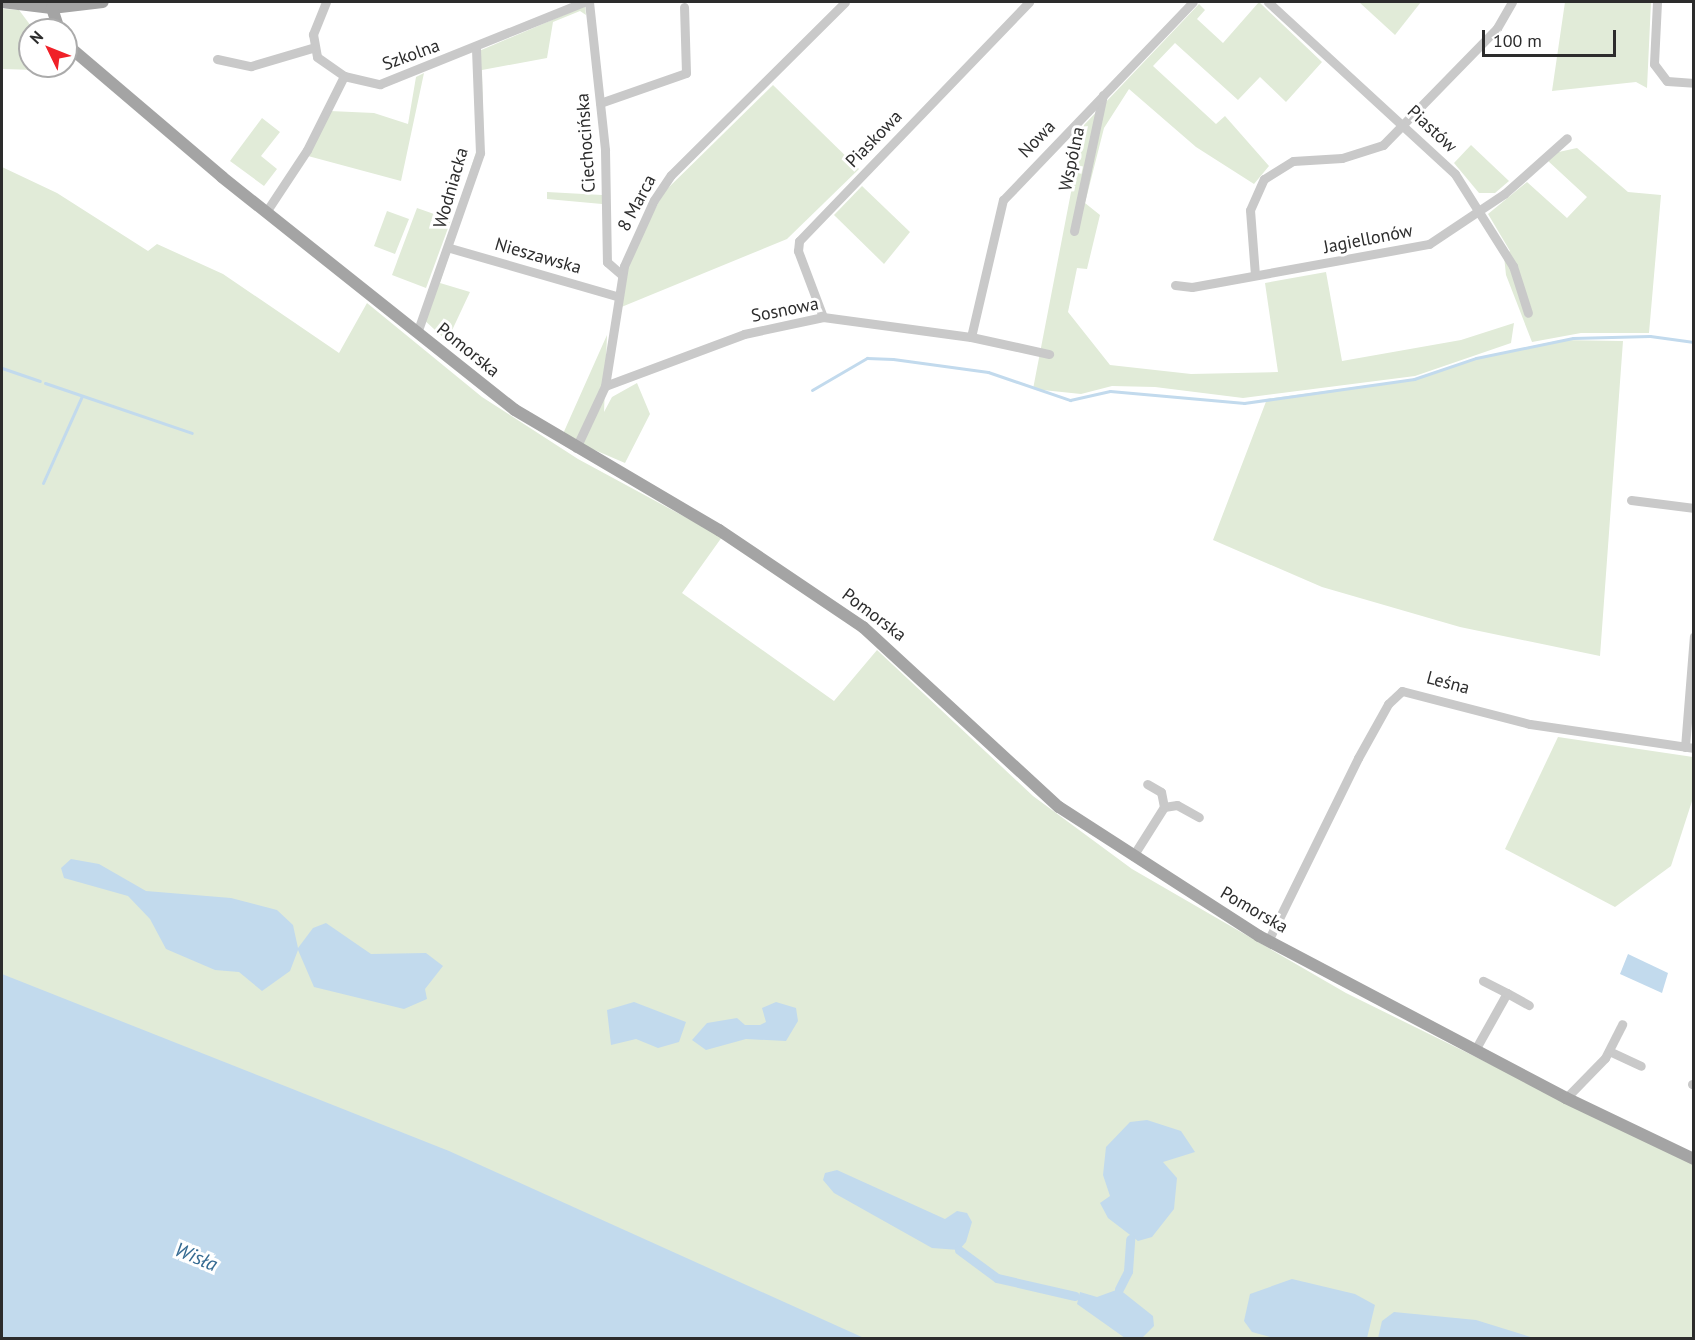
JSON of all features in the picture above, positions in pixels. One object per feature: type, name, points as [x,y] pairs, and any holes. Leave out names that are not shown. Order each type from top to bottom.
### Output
[{"type":"main road","points":[[2,2],[52,8],[103,2]]},
{"type":"main road","points":[[52,8],[55,18]]},
{"type":"main road","name":"Pomorska","points":[[78,54],[266,212],[515,410],[576,448],[719,530],[863,627],[931,684],[1027,782],[1133,856],[1268,941],[1566,1098],[1693,1158]]},
{"type":"street","points":[[312,48],[326,2]]},
{"type":"street","name":"Szkolna","points":[[344,76],[388,84],[584,2]]},
{"type":"street","name":"Ciechocińska","points":[[589,2],[600,104],[607,262],[621,275]]},
{"type":"street","name":"8 Marca","points":[[576,448],[605,386],[616,296],[621,275],[654,200],[671,175],[843,2]]},
{"type":"street","name":"Piaskowa","points":[[823,317],[798,251],[799,241],[1029,2]]},
{"type":"street","name":"Nowa","points":[[972,337],[1003,200],[1193,2]]},
{"type":"street","name":"Piastów","points":[[1268,2],[1455,174],[1483,210],[1513,266],[1528,313]]},
{"type":"street","points":[[1255,275],[1250,210],[1269,175],[1293,161],[1370,152],[1403,125],[1497,28],[1512,2]]},
{"type":"street","points":[[1657,2],[1654,64],[1667,81],[1694,83]]},
{"type":"street","points":[[600,104],[686,73],[684,7]]},
{"type":"street","name":"Wodniacka","points":[[417,333],[450,248],[480,153],[476,47]]},
{"type":"street","points":[[217,59],[251,66],[312,48]]},
{"type":"street","points":[[266,212],[307,150],[344,76],[312,48]]},
{"type":"street","name":"Wspólna","points":[[1074,231],[1103,95]]},
{"type":"street","name":"Jagiellonów","points":[[1174,285],[1192,287],[1407,252],[1448,234],[1483,210],[1567,138]]},
{"type":"street","name":"Nieszawska","points":[[450,248],[616,296]]},
{"type":"street","name":"Sosnowa","points":[[605,386],[744,334],[823,317],[972,337],[1049,354]]},
{"type":"street","points":[[1631,500],[1694,508]]},
{"type":"street","points":[[1689,748],[1694,636]]},
{"type":"street","name":"Leśna","points":[[1268,941],[1358,758],[1388,704],[1402,691],[1530,724],[1689,748]]},
{"type":"street","points":[[1133,856],[1164,807],[1161,792],[1148,784]]},
{"type":"street","points":[[1164,807],[1177,805],[1199,817]]},
{"type":"street","points":[[1482,981],[1529,1005]]},
{"type":"street","points":[[1476,1050],[1506,993]]},
{"type":"street","points":[[1566,1098],[1609,1051],[1622,1024]]},
{"type":"street","points":[[1609,1051],[1641,1066]]},
{"type":"green space","points":[[1259,2],[1322,62],[1286,102],[1260,77],[1238,100],[1175,43],[1153,66],[1216,124],[1225,116],[1269,166],[1254,184],[1196,147],[1129,89],[1104,128],[1085,203],[1100,215],[1087,269],[1077,268],[1068,312],[1110,365],[1191,374],[1278,372],[1265,283],[1326,272],[1342,361],[1461,340],[1514,323],[1511,343],[1415,376],[1243,398],[1155,387],[1112,386],[1081,394],[1033,389],[1084,125],[1199,4],[1205,10],[1197,19],[1223,43]]},
{"type":"green space","points":[[1359,2],[1421,2],[1395,35]]},
{"type":"green space","points":[[1565,2],[1651,2],[1647,88],[1636,82],[1552,91]]},
{"type":"green space","points":[[585,6],[586,15],[580,11],[553,22],[547,58],[482,70],[484,149],[440,283],[470,292],[447,341],[422,318],[477,149],[479,51]]},
{"type":"green space","points":[[2,9],[19,10],[25,18],[18,18],[18,69],[2,69]]},
{"type":"green space","points":[[424,73],[401,181],[308,156],[330,111],[374,113],[408,124],[416,77]]},
{"type":"green space","points":[[773,85],[859,169],[787,239],[619,308],[626,264],[664,192]]},
{"type":"green space","points":[[262,118],[280,132],[261,156],[277,169],[264,186],[230,161]]},
{"type":"green space","points":[[1471,145],[1509,181],[1495,193],[1479,193],[1454,163]]},
{"type":"green space","points":[[1577,148],[1628,192],[1661,195],[1649,333],[1581,333],[1532,342],[1506,275],[1504,256],[1510,251],[1488,214],[1527,182],[1567,218],[1587,197],[1547,160],[1554,153]]},
{"type":"green space","points":[[2,167],[57,193],[148,251],[157,244],[223,274],[339,353],[367,303],[482,397],[578,459],[722,537],[682,593],[834,701],[877,650],[1033,796],[1132,869],[1346,993],[1693,1164],[1693,1338],[337,1338],[2,1189]]},
{"type":"green space","points":[[862,186],[910,232],[884,264],[834,215]]},
{"type":"green space","points":[[547,192],[602,195],[602,204],[547,199]]},
{"type":"green space","points":[[417,208],[451,220],[426,288],[392,275]]},
{"type":"green space","points":[[387,211],[409,219],[395,254],[374,246]]},
{"type":"green space","points":[[607,335],[604,412],[612,397],[637,383],[650,414],[625,463],[562,436]]},
{"type":"green space","points":[[1561,340],[1623,341],[1600,656],[1460,627],[1322,587],[1213,540],[1267,399],[1414,379],[1476,358]]},
{"type":"green space","points":[[1558,737],[1693,757],[1693,798],[1671,866],[1615,907],[1505,849]]},
{"type":"water","points":[[71,859],[99,864],[146,891],[231,898],[277,910],[293,925],[298,948],[313,928],[326,923],[371,954],[426,953],[443,966],[425,989],[427,999],[404,1009],[314,987],[298,950],[290,971],[262,991],[239,972],[215,970],[166,949],[150,919],[128,896],[64,878],[61,868]]},
{"type":"water","points":[[1628,954],[1668,973],[1662,993],[1620,974]]},
{"type":"water","name":"Wisła","points":[[2,974],[449,1151],[864,1338],[2,1338]]},
{"type":"water","points":[[634,1002],[686,1022],[679,1042],[658,1048],[636,1039],[611,1045],[607,1010]]},
{"type":"water","points":[[776,1002],[796,1008],[798,1021],[786,1041],[746,1039],[706,1050],[692,1040],[707,1023],[737,1018],[745,1025],[760,1025],[766,1022],[762,1008]]},
{"type":"water","points":[[1147,1120],[1181,1131],[1195,1152],[1163,1162],[1177,1178],[1174,1209],[1152,1237],[1138,1241],[1108,1218],[1100,1203],[1110,1196],[1103,1175],[1106,1147],[1130,1122]]},
{"type":"water","points":[[837,1170],[945,1219],[957,1211],[967,1213],[972,1222],[966,1242],[959,1250],[932,1248],[834,1193],[823,1180],[825,1173]]},
{"type":"water","points":[[1292,1279],[1355,1294],[1375,1305],[1367,1338],[1274,1338],[1252,1332],[1244,1321],[1250,1294]]},
{"type":"water","points":[[1119,1289],[1153,1316],[1154,1326],[1142,1338],[1125,1338],[1077,1304],[1080,1292],[1097,1297]]},
{"type":"water","points":[[1394,1312],[1476,1320],[1534,1338],[1378,1338],[1382,1321]]},
{"type":"waterway","points":[[812,390],[867,358],[893,359],[988,372],[1070,400],[1110,391],[1244,403],[1414,379],[1476,358],[1573,338],[1650,336],[1694,342]]},
{"type":"waterway","points":[[2,368],[40,381]]},
{"type":"waterway","points":[[45,383],[192,433]]},
{"type":"waterway","points":[[43,483],[82,396]]},
{"type":"waterway","points":[[1119,1289],[1128,1271],[1130,1239]]},
{"type":"waterway","points":[[959,1250],[997,1278],[1075,1296]]}]
